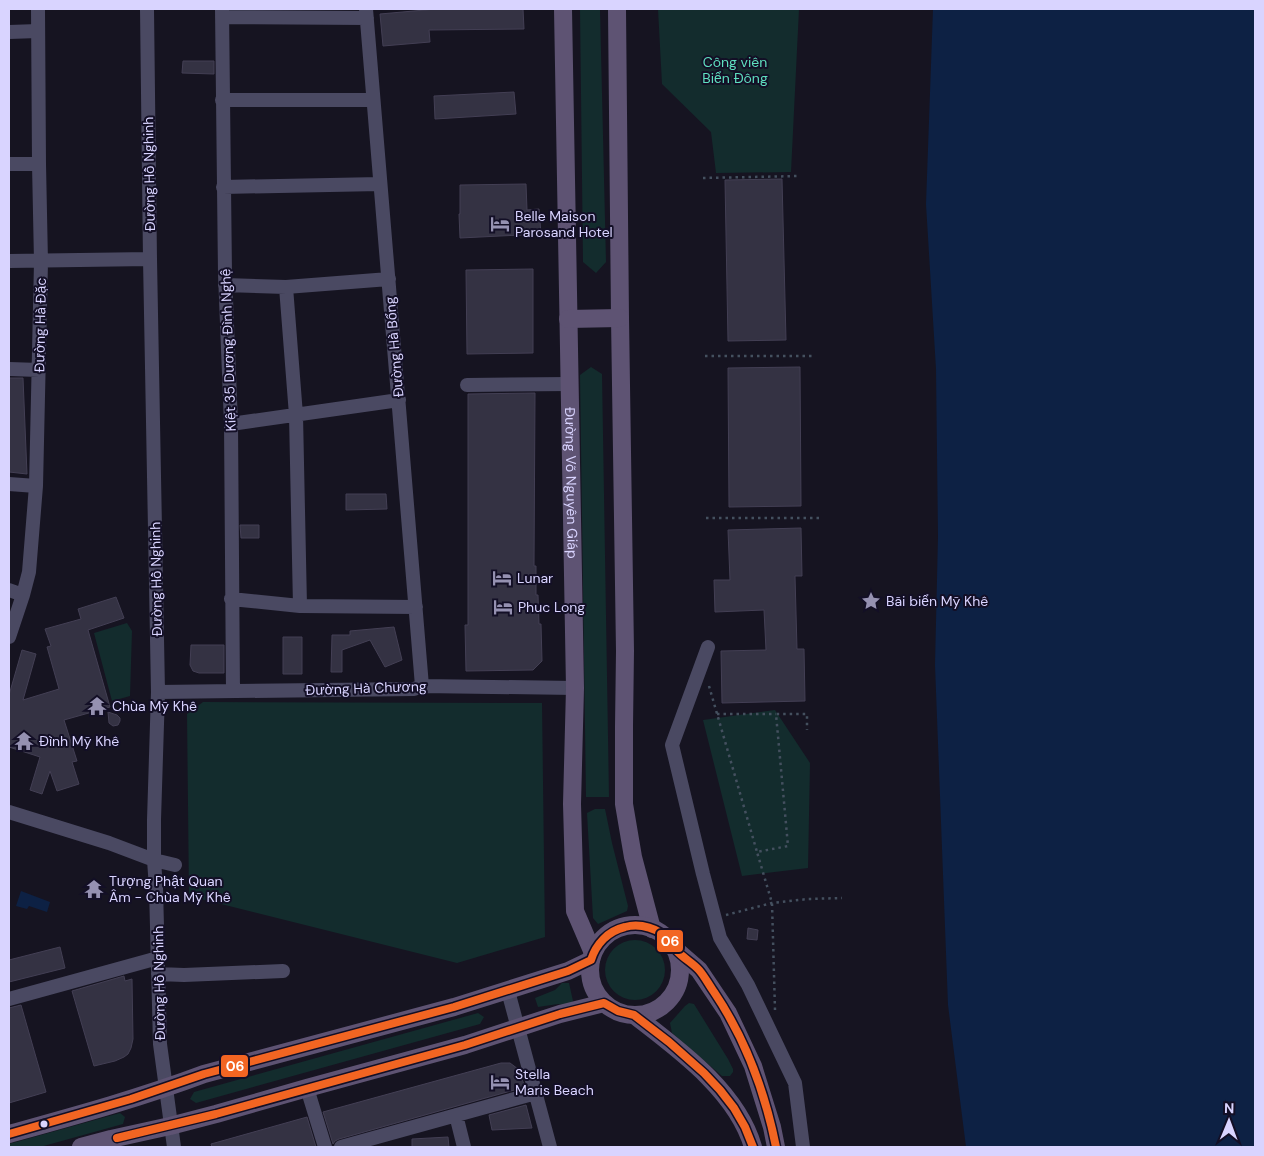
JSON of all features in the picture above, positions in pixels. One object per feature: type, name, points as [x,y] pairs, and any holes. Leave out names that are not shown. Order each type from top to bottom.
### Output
[{"type":"main road","name":"Đường Võ Nguyên Giáp","points":[[563,9],[575,688],[572,804],[575,910],[592,956]]},
{"type":"main road","points":[[617,9],[625,651],[624,804],[633,857],[652,928]]},
{"type":"main road","points":[[568,319],[620,318]]},
{"type":"main road","points":[[676,950],[680,970],[677,988],[665,1004],[658,1009],[649,1013],[627,1014],[615,1011],[604,1003],[597,994],[590,972],[592,956],[601,941],[612,932],[624,926],[638,925],[652,928],[666,938],[676,950],[699,970],[728,1013],[753,1066],[772,1127],[776,1147]]},
{"type":"main road","points":[[9,1134],[166,1089],[204,1074],[508,991],[568,971],[592,956]]},
{"type":"main road","points":[[81,1147],[216,1114],[465,1045],[560,1014],[604,1003]]},
{"type":"main road","points":[[634,1015],[676,1048],[709,1078],[732,1104],[750,1137],[753,1147]]},
{"type":"street","name":"Đường Hà Đặc","points":[[9,637],[29,572],[36,486],[42,262],[38,9]]},
{"type":"street","name":"Đường Hồ Nghinh","points":[[147,9],[158,692],[154,860],[160,1044],[174,1147]]},
{"type":"street","points":[[222,13],[366,13]]},
{"type":"street","name":"Kiệt 35 Dương Đình Nghệ","points":[[222,13],[225,285],[231,424],[233,691]]},
{"type":"street","name":"Đường Hà Bổng","points":[[366,13],[416,607],[417,691]]},
{"type":"street","points":[[9,32],[38,31]]},
{"type":"street","points":[[222,100],[373,100]]},
{"type":"street","points":[[9,164],[39,164]]},
{"type":"street","points":[[224,187],[380,184]]},
{"type":"street","points":[[9,261],[150,259]]},
{"type":"street","points":[[225,285],[286,287],[389,279]]},
{"type":"street","points":[[286,287],[296,415],[300,606]]},
{"type":"street","points":[[9,370],[39,370]]},
{"type":"street","points":[[467,385],[570,384]]},
{"type":"street","points":[[231,424],[399,400]]},
{"type":"street","points":[[9,484],[36,486]]},
{"type":"street","points":[[9,590],[23,595]]},
{"type":"street","points":[[231,599],[300,606],[416,607]]},
{"type":"street","points":[[708,647],[672,744],[720,938],[748,985],[796,1083],[802,1147]]},
{"type":"street","name":"Đường Hà Chương","points":[[158,692],[575,688]]},
{"type":"street","points":[[9,812],[109,843],[154,860],[175,865]]},
{"type":"street","points":[[9,999],[158,958]]},
{"type":"street","points":[[158,974],[184,975],[283,971]]},
{"type":"street","points":[[508,991],[550,1147]]},
{"type":"street","points":[[307,1088],[325,1147]]},
{"type":"street","points":[[341,1147],[536,1093]]},
{"type":"street","points":[[456,1115],[464,1147]]},
{"type":"path","points":[[703,178],[799,176]]},
{"type":"path","points":[[705,356],[814,356]]},
{"type":"path","points":[[706,518],[821,518]]},
{"type":"path","points":[[702,663],[772,903],[776,1015]]},
{"type":"path","points":[[717,714],[807,714],[807,730]]},
{"type":"path","points":[[757,852],[788,846],[776,714]]},
{"type":"path","points":[[715,918],[772,903],[842,898]]},
{"type":"green space","points":[[580,9],[600,9],[606,262],[596,273],[583,262]]},
{"type":"green space","name":"Công viên Biển Đông","points":[[658,9],[799,9],[791,172],[716,173],[711,132],[662,84]]},
{"type":"green space","points":[[591,367],[602,374],[609,797],[586,797],[580,375]]},
{"type":"green space","points":[[127,623],[132,631],[130,696],[112,701],[94,633]]},
{"type":"green space","points":[[203,702],[542,703],[545,937],[457,963],[189,896],[187,714]]},
{"type":"green space","points":[[775,710],[810,763],[808,868],[742,876],[703,720]]},
{"type":"green space","points":[[595,809],[605,809],[628,906],[627,911],[598,924],[593,918],[587,813]]},
{"type":"green space","points":[[629,940],[641,940],[657,948],[663,958],[665,970],[663,982],[657,992],[641,1000],[629,1000],[613,992],[605,976],[605,964],[613,948]]},
{"type":"green space","points":[[562,983],[569,983],[573,1001],[569,1006],[558,1004],[538,1007],[535,998],[555,990]]},
{"type":"green space","points":[[689,1003],[694,1004],[728,1059],[733,1069],[730,1076],[722,1076],[672,1033],[670,1023]]},
{"type":"green space","points":[[478,1013],[484,1017],[480,1024],[196,1103],[190,1099],[194,1092]]},
{"type":"green space","points":[[120,1113],[125,1117],[123,1124],[40,1147],[9,1147],[9,1144]]},
{"type":"water","points":[[933,9],[1255,9],[1255,1147],[966,1147],[948,1005],[935,665],[938,536],[936,369],[926,204]]},
{"type":"water","points":[[21,891],[50,902],[47,912],[29,906],[27,909],[16,906]]},
{"type":"building","points":[[436,9],[523,9],[524,29],[429,30],[430,42],[383,46],[380,14]]},
{"type":"building","points":[[183,61],[214,61],[214,74],[182,73]]},
{"type":"building","points":[[514,92],[516,114],[435,119],[434,96]]},
{"type":"building","points":[[782,179],[786,340],[728,341],[725,180]]},
{"type":"building","points":[[526,184],[527,210],[539,209],[541,234],[460,238],[460,185]]},
{"type":"building","points":[[533,269],[533,353],[467,354],[466,270]]},
{"type":"building","points":[[800,367],[801,506],[729,507],[728,368]]},
{"type":"building","points":[[9,378],[23,378],[27,474],[9,472]]},
{"type":"building","points":[[535,393],[534,566],[536,566],[539,624],[541,624],[542,661],[533,670],[466,671],[465,625],[468,625],[468,394]]},
{"type":"building","points":[[346,494],[386,494],[387,509],[346,510]]},
{"type":"building","points":[[240,525],[259,525],[259,538],[241,538]]},
{"type":"building","points":[[801,528],[802,576],[795,576],[797,649],[804,649],[805,701],[722,703],[721,651],[766,650],[764,610],[715,612],[714,580],[730,580],[728,530]]},
{"type":"building","points":[[116,597],[124,618],[88,630],[110,707],[64,720],[77,761],[72,762],[79,784],[57,791],[50,771],[42,794],[30,790],[40,757],[9,747],[9,695],[22,650],[36,654],[23,700],[59,689],[47,647],[51,646],[45,629],[81,619],[78,609]]},
{"type":"building","points":[[394,627],[402,660],[385,667],[370,640],[342,650],[342,672],[331,672],[332,635],[350,635],[350,631]]},
{"type":"building","points":[[283,637],[302,637],[302,674],[283,674]]},
{"type":"building","points":[[191,645],[224,645],[224,673],[199,673],[193,671],[190,665]]},
{"type":"building","points":[[108,712],[120,718],[118,725],[113,726],[109,723]]},
{"type":"building","points":[[748,928],[758,930],[757,940],[747,939]]},
{"type":"building","points":[[60,947],[65,968],[9,982],[9,960]]},
{"type":"building","points":[[124,976],[125,981],[132,979],[133,1039],[131,1048],[124,1057],[94,1066],[72,991]]},
{"type":"building","points":[[21,1005],[46,1092],[9,1103],[9,1008]]},
{"type":"building","points":[[501,1063],[510,1063],[518,1069],[525,1087],[339,1139],[333,1144],[323,1112]]},
{"type":"building","points":[[526,1105],[532,1128],[492,1130],[489,1115]]},
{"type":"building","points":[[307,1117],[316,1147],[212,1147],[211,1144]]},
{"type":"building","points":[[448,1137],[449,1147],[412,1147],[412,1139]]},
{"type":"transit line","name":"06","points":[[9,1134],[131,1099],[204,1074],[454,1007],[568,971],[591,960],[599,944],[608,935],[625,927],[643,926],[655,930],[666,937],[676,950],[699,970],[725,1010],[744,1047],[760,1086],[776,1147]]},
{"type":"transit line","name":"06","points":[[117,1138],[216,1114],[465,1045],[560,1014],[604,1003],[618,1011],[634,1015],[669,1042],[704,1073],[734,1108],[745,1127],[753,1147]]},
{"type":"place","name":"Belle Maison Parosand Hotel","points":[[500,224]]},
{"type":"place","name":"Lunar","points":[[502,578]]},
{"type":"place","name":"Bãi biển Mỹ Khê","points":[[871,601]]},
{"type":"place","name":"Phuc Long","points":[[503,607]]},
{"type":"place","name":"Chùa Mỹ Khê","points":[[97,706]]},
{"type":"place","name":"Đình Mỹ Khê","points":[[24,741]]},
{"type":"place","name":"Tượng Phật Quan Âm - Chùa Mỹ Khê","points":[[94,889]]},
{"type":"place","name":"Stella Maris Beach","points":[[500,1082]]}]
